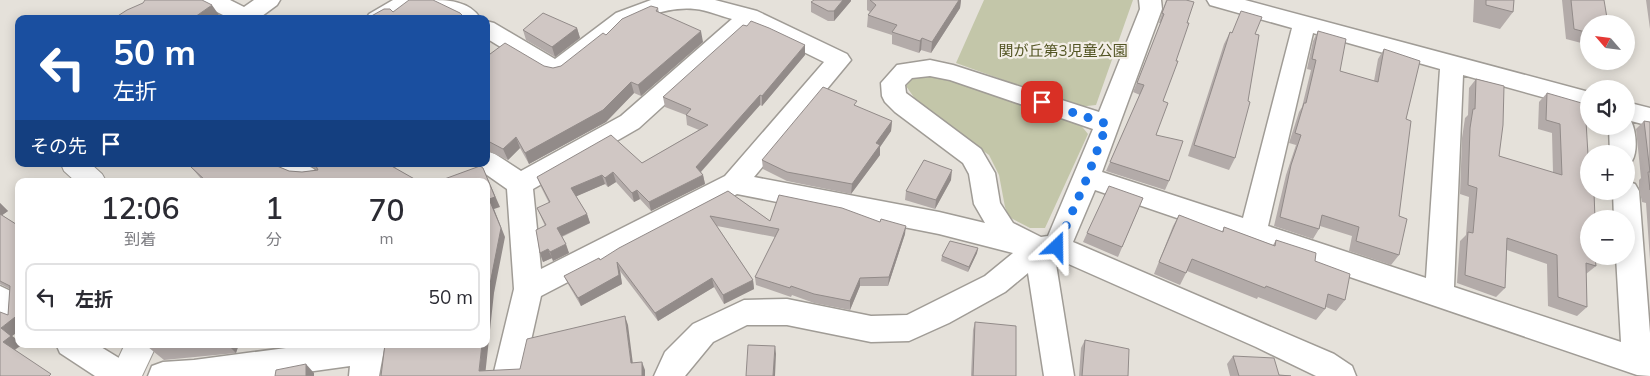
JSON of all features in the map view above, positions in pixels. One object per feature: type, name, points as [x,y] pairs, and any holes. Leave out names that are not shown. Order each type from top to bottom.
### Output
[{"type":"street","points":[[211,0],[240,15]]},
{"type":"street","points":[[247,15],[269,0]]},
{"type":"street","points":[[384,15],[409,0]]},
{"type":"street","points":[[439,0],[463,15]]},
{"type":"street","points":[[669,376],[676,362],[703,333],[744,313],[787,312],[871,330],[908,328],[995,284],[1047,248],[1087,178],[1151,9],[1150,0]]},
{"type":"street","points":[[1218,0],[1580,99]]},
{"type":"street","points":[[490,30],[556,70],[624,18],[664,3],[695,2],[749,16],[839,60],[734,183],[528,289]]},
{"type":"street","points":[[520,184],[630,122],[749,16]]},
{"type":"street","points":[[1253,233],[1304,24]]},
{"type":"street","points":[[1439,295],[1452,64]]},
{"type":"street","points":[[1107,124],[953,73],[930,68],[905,71],[893,83],[894,96],[904,106],[972,156],[982,173],[987,204],[1003,231],[1283,345],[1323,364],[1341,376]]},
{"type":"street","points":[[1635,113],[1650,117]]},
{"type":"street","points":[[490,164],[520,184]]},
{"type":"street","points":[[77,167],[89,178]]},
{"type":"street","points":[[294,167],[307,178]]},
{"type":"street","points":[[1087,178],[1643,363],[1627,200]]},
{"type":"street","points":[[734,183],[939,223],[1047,248]]},
{"type":"street","points":[[508,376],[528,289],[520,184]]},
{"type":"street","points":[[1047,248],[1059,376]]},
{"type":"street","points":[[0,298],[15,307]]},
{"type":"street","points":[[77,348],[121,376]]},
{"type":"street","points":[[126,376],[139,348]]},
{"type":"street","points":[[163,376],[367,357]]},
{"type":"green space","name":"関が丘第3児童公園","points":[[984,0],[1133,0],[1096,105],[1078,107],[956,63]]},
{"type":"green space","points":[[936,75],[1079,123],[1088,134],[1045,228],[1030,228],[1009,217],[1005,207],[999,175],[989,155],[920,106],[906,86],[914,77]]},
{"type":"building","points":[[145,0],[202,0],[212,5],[198,15],[119,15],[143,3]]},
{"type":"building","points":[[409,0],[433,0],[462,15],[373,15],[384,9],[390,9],[393,12]]},
{"type":"building","points":[[814,0],[843,0],[834,11],[828,11],[811,2]]},
{"type":"building","points":[[870,0],[959,0],[932,42],[922,38],[920,41],[892,32],[897,25],[868,15],[876,5]]},
{"type":"building","points":[[1167,0],[1194,2],[1176,61],[1178,61],[1163,101],[1168,103],[1156,135],[1183,141],[1169,181],[1110,162],[1144,85],[1137,83],[1164,14],[1162,13]]},
{"type":"building","points":[[1486,0],[1514,0],[1513,12],[1486,5]]},
{"type":"building","points":[[1571,0],[1604,0],[1606,15],[1580,15],[1580,31],[1574,29]]},
{"type":"building","points":[[651,6],[658,8],[656,11],[701,31],[638,85],[631,82],[603,110],[525,153],[516,137],[503,149],[490,142],[490,54],[505,43],[544,66],[553,68],[561,66],[603,33],[606,35],[622,19]]},
{"type":"building","points":[[1241,11],[1262,17],[1255,34],[1259,35],[1248,101],[1250,102],[1235,158],[1194,145],[1230,32],[1232,33]]},
{"type":"building","points":[[543,13],[577,28],[552,47],[523,30]]},
{"type":"building","points":[[751,21],[805,45],[762,96],[760,95],[696,167],[703,175],[649,202],[637,190],[632,193],[613,172],[605,178],[602,175],[571,188],[587,214],[557,228],[566,244],[550,252],[548,249],[540,253],[536,230],[546,225],[537,208],[550,202],[537,177],[611,135],[642,163],[708,125],[686,115],[691,109],[663,97],[743,25],[747,26]]},
{"type":"building","points":[[1318,31],[1346,39],[1340,71],[1378,82],[1384,49],[1420,61],[1406,119],[1411,121],[1399,216],[1407,219],[1399,255],[1356,241],[1359,227],[1322,215],[1319,229],[1280,217],[1291,165],[1301,135],[1295,133],[1304,103],[1306,103],[1316,60],[1312,59]]},
{"type":"building","points":[[1476,79],[1504,86],[1503,125],[1499,156],[1562,175],[1560,124],[1546,120],[1547,93],[1580,103],[1580,135],[1587,135],[1587,145],[1580,145],[1580,200],[1594,200],[1595,210],[1580,210],[1580,265],[1586,265],[1587,307],[1558,297],[1557,255],[1507,238],[1505,288],[1465,275],[1468,232],[1473,233],[1477,188],[1468,185],[1470,128],[1473,109],[1475,109]]},
{"type":"building","points":[[823,87],[857,101],[854,105],[892,121],[876,143],[880,145],[852,184],[787,172],[762,160]]},
{"type":"building","points":[[1644,121],[1650,122],[1650,172]]},
{"type":"building","points":[[924,160],[952,170],[936,200],[906,191]]},
{"type":"building","points":[[191,167],[279,167],[289,171],[302,172],[318,170],[316,167],[393,167],[413,178],[203,178]]},
{"type":"building","points":[[482,167],[487,178],[447,178]]},
{"type":"building","points":[[1648,172],[1650,172],[1650,190]]},
{"type":"building","points":[[490,185],[495,197],[490,199]]},
{"type":"building","points":[[1109,186],[1143,198],[1122,247],[1087,233]]},
{"type":"building","points":[[728,191],[770,221],[779,195],[842,208],[880,222],[881,219],[906,226],[889,277],[860,278],[850,301],[814,294],[791,286],[790,288],[755,277],[779,229],[710,216],[753,280],[723,295],[712,278],[655,313],[617,262],[619,275],[578,298],[564,276],[599,258],[600,260],[619,248]]},
{"type":"building","points":[[490,201],[501,228],[490,284]]},
{"type":"building","points":[[0,214],[15,223],[15,317],[1,328],[11,336],[3,342],[51,374],[49,376],[0,376],[0,312],[8,315],[10,286],[0,281]]},
{"type":"building","points":[[1179,215],[1223,232],[1224,227],[1275,246],[1276,240],[1316,253],[1315,261],[1350,274],[1345,300],[1328,294],[1325,309],[1192,259],[1186,273],[1159,262]]},
{"type":"building","points":[[950,241],[978,248],[969,267],[942,256]]},
{"type":"building","points":[[625,316],[631,363],[642,362],[642,376],[381,376],[384,348],[482,348],[479,371],[520,369],[527,339]]},
{"type":"building","points":[[975,322],[1016,326],[1016,376],[973,376]]},
{"type":"building","points":[[1085,340],[1129,349],[1128,376],[1082,376]]},
{"type":"building","points":[[748,345],[775,346],[773,376],[746,376]]},
{"type":"building","points":[[1233,356],[1274,358],[1279,375],[1291,376],[1239,376]]},
{"type":"building","points":[[306,364],[306,376],[275,376],[276,370]]},
{"type":"route","points":[[1042,102],[1107,124],[1087,178],[1057,247]]}]
